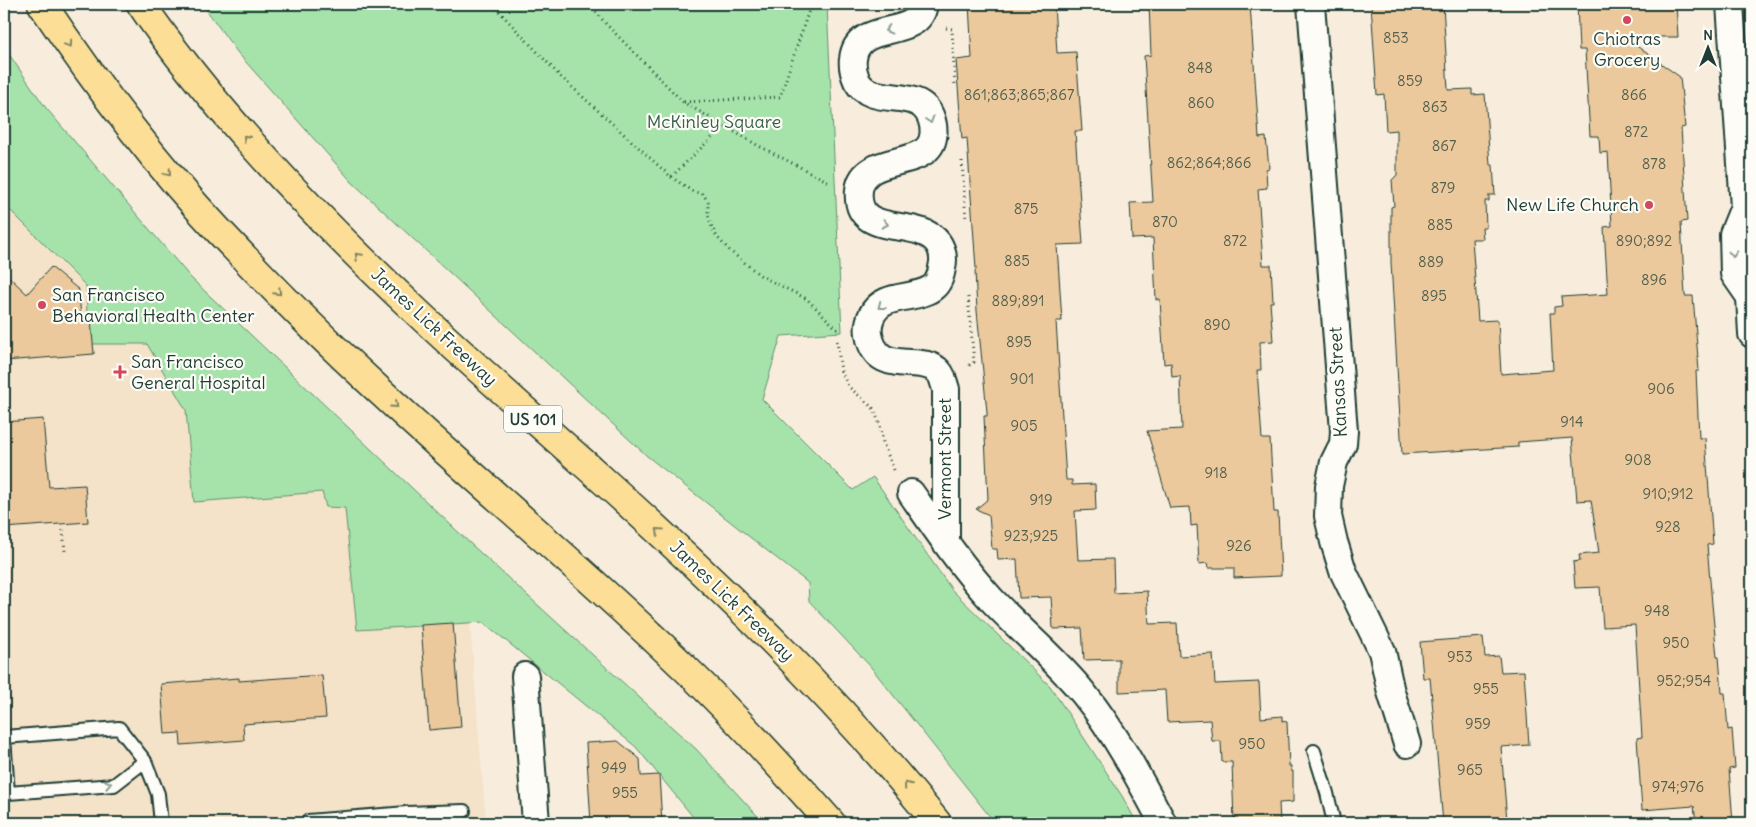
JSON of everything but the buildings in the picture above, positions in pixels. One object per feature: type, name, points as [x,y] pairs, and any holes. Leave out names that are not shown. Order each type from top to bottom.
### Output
[{"type":"highway","points":[[42,4],[78,58],[120,115],[185,193],[265,279],[368,380],[579,569],[688,670],[743,726],[831,823]]},
{"type":"highway","name":"James Lick Freeway","points":[[141,4],[192,73],[235,126],[325,224],[441,336],[641,515],[746,613],[851,721],[937,823]]},
{"type":"street","points":[[869,331],[871,318],[880,305],[887,301],[932,288],[938,281],[941,273],[943,257],[942,249],[938,242],[924,232],[883,224],[870,218],[861,207],[859,191],[861,183],[870,171],[876,167],[914,158],[926,150],[933,134],[933,125],[927,110],[914,100],[866,92],[856,79],[853,66],[854,50],[864,38],[910,24],[921,14],[924,4]]},
{"type":"street","name":"Kansas Street","points":[[1311,4],[1344,431],[1343,444],[1334,462],[1329,486],[1328,516],[1334,542],[1344,571],[1382,651],[1391,692],[1406,744]]},
{"type":"street","points":[[1730,4],[1748,216],[1733,234],[1734,274],[1752,294],[1752,334]]},
{"type":"street","name":"Vermont Street","points":[[869,331],[872,345],[882,357],[891,361],[930,366],[940,372],[946,389],[946,542]]},
{"type":"street","name":"Vermont Street","points":[[911,493],[946,542],[991,598],[1055,661],[1083,693],[1126,754],[1163,823]]},
{"type":"street","points":[[525,676],[536,823]]},
{"type":"lane","points":[[145,760],[114,785],[8,793],[4,737],[119,728],[145,760],[158,794],[160,823]]},
{"type":"lane","points":[[1314,751],[1328,793],[1334,823]]},
{"type":"lane","points":[[308,823],[308,821],[408,818],[464,811]]},
{"type":"path","points":[[492,4],[561,77],[671,177],[705,197],[708,202],[708,215],[714,231],[730,251],[761,276],[807,299],[836,330],[841,372],[848,386],[874,409],[880,425],[882,443],[895,473],[911,493]]},
{"type":"path","points":[[589,4],[607,25],[683,102],[836,186],[859,191]]},
{"type":"path","points":[[683,102],[780,97],[811,4]]},
{"type":"path","points":[[952,29],[955,87]]},
{"type":"path","points":[[671,177],[724,126]]},
{"type":"path","points":[[962,161],[966,218]]},
{"type":"path","points":[[968,297],[974,362]]},
{"type":"path","points":[[836,330],[869,331]]},
{"type":"path","points":[[63,530],[65,551]]},
{"type":"shaded area","name":"San Francisco General Hospital","points":[[4,135],[469,609],[486,823],[4,823]]},
{"type":"green space","name":"McKinley Square","points":[[202,4],[827,4],[842,332],[781,336],[762,399],[853,490],[873,477],[952,590],[1050,686],[1122,796],[1137,823],[995,823],[870,666],[809,601],[808,583],[647,456],[352,182],[237,52]]},
{"type":"green space","points":[[4,47],[46,108],[191,278],[473,546],[696,749],[764,823],[698,823],[636,747],[483,622],[357,630],[345,508],[326,507],[322,492],[194,502],[186,410],[147,344],[88,344],[86,286],[4,204]]},
{"type":"place","name":"Chiotras Grocery","points":[[1627,20]]},
{"type":"place","name":"New Life Church","points":[[1649,205]]},
{"type":"place","name":"San Francisco Behavioral Health Center","points":[[42,305]]},
{"type":"place","name":"San Francisco General Hospital","points":[[120,372]]}]
